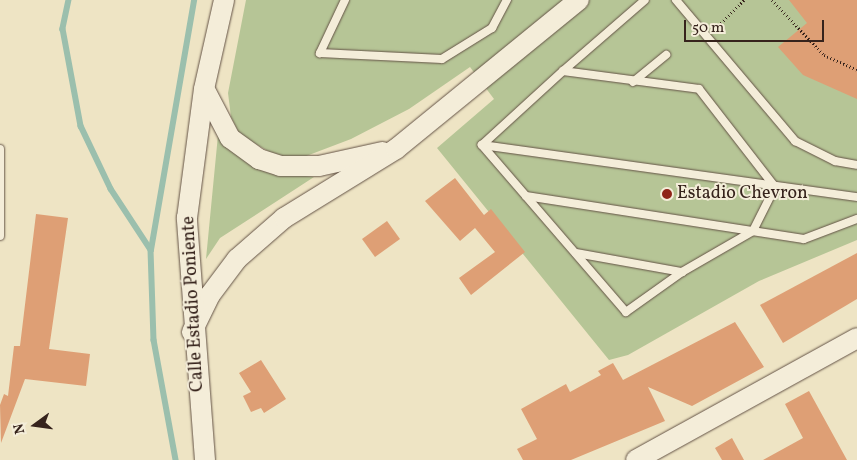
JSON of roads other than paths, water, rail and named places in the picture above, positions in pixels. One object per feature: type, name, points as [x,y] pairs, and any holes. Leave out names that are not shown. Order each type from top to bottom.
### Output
[{"type":"street","name":"Calle Estadio Poniente","points":[[204,460],[192,332],[187,218],[204,89],[224,0]]},
{"type":"street","points":[[192,332],[210,295],[237,259],[284,218],[396,149],[579,0]]},
{"type":"street","points":[[204,89],[230,138],[258,159],[280,166],[319,166],[396,149]]},
{"type":"street","points":[[636,460],[857,338]]},
{"type":"lane","points":[[345,0],[320,53],[442,59],[492,28],[507,0]]},
{"type":"lane","points":[[482,145],[645,0]]},
{"type":"lane","points":[[676,0],[706,40],[794,141],[835,161],[857,165]]},
{"type":"lane","points":[[633,82],[666,55]]},
{"type":"lane","points":[[563,71],[633,82],[699,89],[775,188]]},
{"type":"lane","points":[[482,145],[775,188],[857,198]]},
{"type":"lane","points":[[482,145],[626,312],[682,272],[753,231],[775,188]]},
{"type":"lane","points":[[0,149],[0,236]]},
{"type":"lane","points":[[526,196],[804,239],[857,219]]},
{"type":"lane","points":[[575,253],[682,272]]},
{"type":"waterway","points":[[69,0],[63,29],[81,126],[111,189],[151,250],[154,340],[176,460]]},
{"type":"waterway","points":[[151,250],[194,0]]},
{"type":"place","name":"Estadio Chevron","points":[[667,194]]}]
